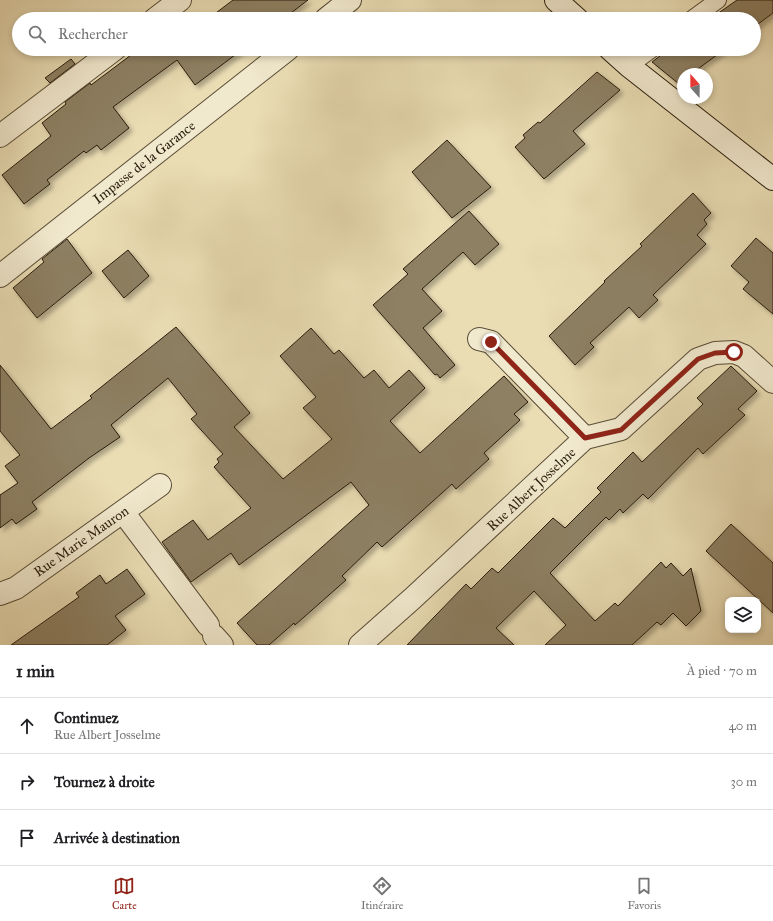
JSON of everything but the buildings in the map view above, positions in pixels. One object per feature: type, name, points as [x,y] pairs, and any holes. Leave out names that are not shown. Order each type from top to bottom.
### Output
[{"type":"street","points":[[164,12],[180,0]]},
{"type":"street","points":[[335,12],[350,0]]},
{"type":"street","points":[[0,136],[106,56]]},
{"type":"street","name":"Impasse de la Garance","points":[[0,276],[279,56]]},
{"type":"street","points":[[618,56],[772,176]]},
{"type":"street","points":[[479,339],[491,342],[585,438]]},
{"type":"street","name":"Rue Albert Josselme","points":[[360,645],[413,598],[585,438],[621,430],[698,359],[715,353],[734,352],[744,356],[773,382]]},
{"type":"street","name":"Rue Marie Mauron","points":[[0,594],[16,588],[160,485]]},
{"type":"street","points":[[123,512],[215,636]]},
{"type":"lane","points":[[702,12],[718,0]]},
{"type":"lane","points":[[629,66],[643,56]]},
{"type":"route","points":[[491,342],[585,438],[621,430],[698,359],[715,353],[734,352]]}]
